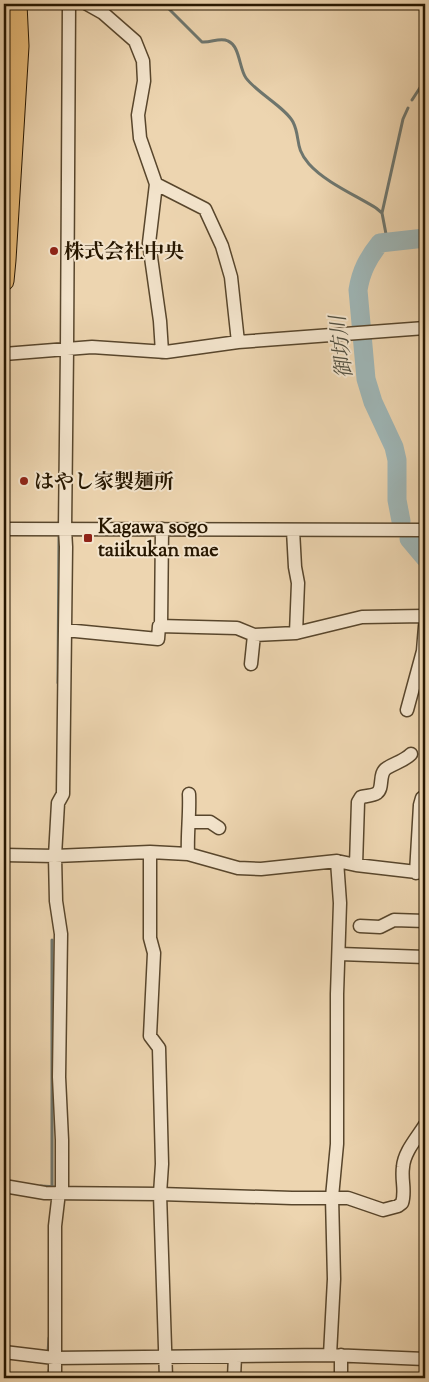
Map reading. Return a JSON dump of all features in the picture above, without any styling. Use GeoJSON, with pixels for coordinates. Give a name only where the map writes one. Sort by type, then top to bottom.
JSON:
{"type":"FeatureCollection","features":[{"type":"Feature","properties":{"kind":"highway"},"geometry":{"type":"LineString","coordinates":[[4,281],[19,46],[17,4]]}},
{"type":"Feature","properties":{"kind":"street"},"geometry":{"type":"LineString","coordinates":[[55,1378],[55,1226],[61,1192],[62,1140],[59,1077],[61,934],[56,901],[55,856],[58,804],[63,794],[68,349],[69,4]]}},
{"type":"Feature","properties":{"kind":"street"},"geometry":{"type":"LineString","coordinates":[[86,4],[103,12],[135,42],[143,61],[144,81],[138,114],[140,138],[156,184],[149,243],[160,321],[162,352]]}},
{"type":"Feature","properties":{"kind":"street"},"geometry":{"type":"LineString","coordinates":[[156,184],[205,209],[222,246],[231,276],[238,342]]}},
{"type":"Feature","properties":{"kind":"street"},"geometry":{"type":"LineString","coordinates":[[4,354],[92,347],[162,352],[238,342],[425,328]]}},
{"type":"Feature","properties":{"kind":"street"},"geometry":{"type":"LineString","coordinates":[[4,529],[425,530]]}},
{"type":"Feature","properties":{"kind":"street"},"geometry":{"type":"LineString","coordinates":[[65,630],[158,639],[159,626],[161,626],[162,529]]}},
{"type":"Feature","properties":{"kind":"street"},"geometry":{"type":"LineString","coordinates":[[293,530],[298,583],[296,633]]}},
{"type":"Feature","properties":{"kind":"street"},"geometry":{"type":"LineString","coordinates":[[161,626],[237,628],[254,635],[296,633],[362,617],[425,616]]}},
{"type":"Feature","properties":{"kind":"street"},"geometry":{"type":"LineString","coordinates":[[407,710],[423,651],[425,626]]}},
{"type":"Feature","properties":{"kind":"street"},"geometry":{"type":"LineString","coordinates":[[251,664],[254,635]]}},
{"type":"Feature","properties":{"kind":"street"},"geometry":{"type":"LineString","coordinates":[[356,865],[358,802],[361,797],[376,794],[385,769],[406,759],[411,754]]}},
{"type":"Feature","properties":{"kind":"street"},"geometry":{"type":"LineString","coordinates":[[188,854],[189,794]]}},
{"type":"Feature","properties":{"kind":"street"},"geometry":{"type":"LineString","coordinates":[[4,855],[55,856],[150,852],[188,854],[238,868],[261,868],[337,861],[421,873],[420,805],[422,798],[425,796]]}},
{"type":"Feature","properties":{"kind":"street"},"geometry":{"type":"LineString","coordinates":[[190,822],[210,822],[219,828]]}},
{"type":"Feature","properties":{"kind":"street"},"geometry":{"type":"LineString","coordinates":[[150,852],[150,938],[154,953],[150,1036],[159,1048],[162,1164],[160,1194],[166,1378]]}},
{"type":"Feature","properties":{"kind":"street"},"geometry":{"type":"LineString","coordinates":[[337,861],[340,903],[340,954],[337,1144],[332,1197],[335,1355],[341,1378]]}},
{"type":"Feature","properties":{"kind":"street"},"geometry":{"type":"LineString","coordinates":[[360,926],[380,927],[394,920],[425,921]]}},
{"type":"Feature","properties":{"kind":"street"},"geometry":{"type":"LineString","coordinates":[[340,954],[425,957]]}},
{"type":"Feature","properties":{"kind":"street"},"geometry":{"type":"LineString","coordinates":[[4,1186],[45,1193],[348,1198],[383,1210],[402,1203],[404,1196],[403,1165],[405,1158],[425,1125]]}},
{"type":"Feature","properties":{"kind":"street"},"geometry":{"type":"LineString","coordinates":[[4,1352],[54,1358],[335,1355],[425,1360]]}},
{"type":"Feature","properties":{"kind":"street"},"geometry":{"type":"LineString","coordinates":[[234,1378],[235,1356]]}},
{"type":"Feature","properties":{"kind":"waterway"},"geometry":{"type":"LineString","coordinates":[[164,4],[202,42],[222,40],[228,41],[235,47],[246,78],[284,111],[293,122],[301,153],[309,164],[332,182],[382,213],[386,234],[385,242]]}},
{"type":"Feature","properties":{"kind":"waterway"},"geometry":{"type":"LineString","coordinates":[[412,100],[425,80]]}},
{"type":"Feature","properties":{"kind":"waterway"},"geometry":{"type":"LineString","coordinates":[[382,213],[403,119],[408,108]]}},
{"type":"Feature","properties":{"kind":"waterway","name":"御坊川"},"geometry":{"type":"LineString","coordinates":[[401,521],[397,500],[397,460],[394,447],[373,402],[366,379],[358,290],[366,265],[380,243],[425,238]]}},
{"type":"Feature","properties":{"kind":"waterway"},"geometry":{"type":"LineString","coordinates":[[58,683],[59,537]]}},
{"type":"Feature","properties":{"kind":"waterway","name":"御坊川"},"geometry":{"type":"LineString","coordinates":[[409,539],[425,558]]}},
{"type":"Feature","properties":{"kind":"waterway"},"geometry":{"type":"LineString","coordinates":[[52,940],[52,1187]]}},
{"type":"Feature","properties":{"kind":"waterway"},"geometry":{"type":"LineString","coordinates":[[41,1186],[57,1187]]}},
{"type":"Feature","properties":{"kind":"waterway"},"geometry":{"type":"LineString","coordinates":[[48,1352],[49,1338]]}},
{"type":"Feature","properties":{"kind":"waterway"},"geometry":{"type":"LineString","coordinates":[[49,1370],[49,1378]]}},
{"type":"Feature","properties":{"kind":"place","name":"株式会社中央"},"geometry":{"type":"Point","coordinates":[54,251]}},
{"type":"Feature","properties":{"kind":"place","name":"はやし家製麺所"},"geometry":{"type":"Point","coordinates":[24,481]}},
{"type":"Feature","properties":{"kind":"place","name":"Kagawa sogo taiikukan mae"},"geometry":{"type":"Point","coordinates":[88,538]}}]}
